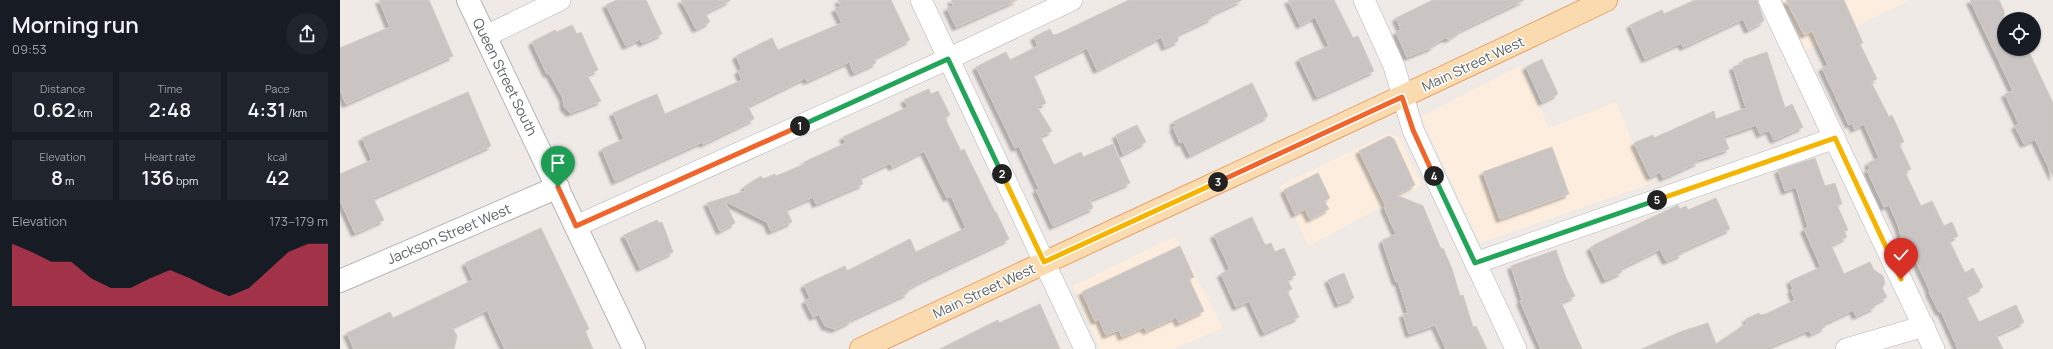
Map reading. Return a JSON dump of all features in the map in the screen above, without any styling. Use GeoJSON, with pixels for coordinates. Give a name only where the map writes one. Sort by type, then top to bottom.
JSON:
{"type":"FeatureCollection","features":[{"type":"Feature","properties":{"kind":"main road","name":"Queen Street South"},"geometry":{"type":"LineString","coordinates":[[468,0],[634,349]]}},
{"type":"Feature","properties":{"kind":"main road","name":"Main Street West"},"geometry":{"type":"LineString","coordinates":[[861,349],[1044,262],[1402,97],[1606,0]]}},
{"type":"Feature","properties":{"kind":"main road","name":"Jackson Street West"},"geometry":{"type":"LineString","coordinates":[[340,281],[558,187]]}},
{"type":"Feature","properties":{"kind":"street"},"geometry":{"type":"LineString","coordinates":[[486,36],[560,0]]}},
{"type":"Feature","properties":{"kind":"street"},"geometry":{"type":"LineString","coordinates":[[921,0],[1084,349]]}},
{"type":"Feature","properties":{"kind":"street"},"geometry":{"type":"LineString","coordinates":[[576,226],[948,59],[1072,0]]}},
{"type":"Feature","properties":{"kind":"street"},"geometry":{"type":"LineString","coordinates":[[1364,0],[1394,66],[1413,130],[1516,349]]}},
{"type":"Feature","properties":{"kind":"street"},"geometry":{"type":"LineString","coordinates":[[1769,0],[1934,349]]}},
{"type":"Feature","properties":{"kind":"street"},"geometry":{"type":"LineString","coordinates":[[1475,263],[1835,138]]}},
{"type":"Feature","properties":{"kind":"street"},"geometry":{"type":"LineString","coordinates":[[1846,349],[1924,326]]}},
{"type":"Feature","properties":{"kind":"shaded area"},"geometry":{"type":"Polygon","coordinates":[[[1782,0],[1910,0],[1806,51],[1782,0]]]}},
{"type":"Feature","properties":{"kind":"shaded area"},"geometry":{"type":"Polygon","coordinates":[[[1521,65],[1549,128],[1616,102],[1650,184],[1480,243],[1421,117],[1521,65]]]}},
{"type":"Feature","properties":{"kind":"shaded area"},"geometry":{"type":"Polygon","coordinates":[[[1389,133],[1400,138],[1422,185],[1309,246],[1279,186],[1389,133]]]}},
{"type":"Feature","properties":{"kind":"shaded area"},"geometry":{"type":"Polygon","coordinates":[[[1175,236],[1223,328],[1173,349],[1100,349],[1073,286],[1175,236]]]}},
{"type":"Feature","properties":{"kind":"building"},"geometry":{"type":"Polygon","coordinates":[[[379,0],[429,0],[453,56],[346,104],[340,89],[340,48],[390,27],[379,0]]]}},
{"type":"Feature","properties":{"kind":"building"},"geometry":{"type":"Polygon","coordinates":[[[617,0],[646,0],[662,34],[642,43],[640,39],[626,46],[606,5],[617,0]]]}},
{"type":"Feature","properties":{"kind":"building"},"geometry":{"type":"Polygon","coordinates":[[[681,0],[731,0],[705,13],[710,22],[696,29],[681,0]]]}},
{"type":"Feature","properties":{"kind":"building"},"geometry":{"type":"Polygon","coordinates":[[[838,0],[891,0],[910,40],[874,58],[876,63],[854,73],[849,62],[807,81],[805,78],[748,106],[754,119],[703,144],[702,142],[615,181],[602,149],[624,139],[613,113],[657,94],[665,114],[742,80],[738,71],[742,69],[736,56],[772,38],[778,50],[842,23],[835,9],[841,6],[838,0]]]}},
{"type":"Feature","properties":{"kind":"building"},"geometry":{"type":"Polygon","coordinates":[[[951,0],[1017,0],[956,27],[947,8],[954,6],[951,0]]]}},
{"type":"Feature","properties":{"kind":"building"},"geometry":{"type":"Polygon","coordinates":[[[1129,0],[1242,0],[1210,15],[1212,18],[1178,34],[1178,41],[1165,47],[1161,37],[1097,70],[1087,48],[1033,74],[1046,103],[1037,107],[1052,131],[1040,136],[1054,165],[1081,152],[1083,157],[1113,144],[1130,183],[1090,200],[1093,208],[1053,226],[1036,190],[1039,189],[1019,146],[1015,148],[976,67],[1006,52],[1010,60],[1038,46],[1034,37],[1050,29],[1053,35],[1058,34],[1129,0]]]}},
{"type":"Feature","properties":{"kind":"building"},"geometry":{"type":"Polygon","coordinates":[[[1288,0],[1334,0],[1353,38],[1358,36],[1374,71],[1317,97],[1299,59],[1329,46],[1315,17],[1300,25],[1288,0]]]}},
{"type":"Feature","properties":{"kind":"building"},"geometry":{"type":"Polygon","coordinates":[[[1433,0],[1524,0],[1463,29],[1449,39],[1445,38],[1434,44],[1433,47],[1407,57],[1396,32],[1401,30],[1396,18],[1433,0]]]}},
{"type":"Feature","properties":{"kind":"building"},"geometry":{"type":"Polygon","coordinates":[[[1695,0],[1757,0],[1764,21],[1748,30],[1743,19],[1683,47],[1681,43],[1645,59],[1630,25],[1662,10],[1664,14],[1695,0]]]}},
{"type":"Feature","properties":{"kind":"building"},"geometry":{"type":"Polygon","coordinates":[[[1786,0],[1844,0],[1863,43],[1860,44],[1877,79],[1871,82],[1889,117],[1892,115],[1904,142],[1899,144],[1911,169],[1905,172],[1921,206],[1932,201],[1944,226],[1952,222],[1958,236],[1949,240],[1965,273],[1973,268],[1983,287],[1966,296],[1979,322],[2016,305],[2024,322],[1996,335],[2003,349],[1958,349],[1941,311],[1939,312],[1929,292],[1930,291],[1908,244],[1902,239],[1898,225],[1889,205],[1884,207],[1867,170],[1870,169],[1868,163],[1879,158],[1864,124],[1854,129],[1852,123],[1849,125],[1822,68],[1828,65],[1812,31],[1804,35],[1786,0]]]}},
{"type":"Feature","properties":{"kind":"building"},"geometry":{"type":"Polygon","coordinates":[[[1970,0],[1999,0],[2004,12],[1997,12],[1997,56],[2031,56],[2053,103],[2053,177],[2035,139],[2024,144],[2015,126],[2019,124],[2005,94],[2013,91],[1970,0]]]}},
{"type":"Feature","properties":{"kind":"building"},"geometry":{"type":"Polygon","coordinates":[[[572,25],[577,34],[581,32],[598,70],[587,75],[601,101],[570,113],[564,107],[563,98],[549,73],[547,74],[532,42],[555,30],[557,32],[572,25]]]}},
{"type":"Feature","properties":{"kind":"building"},"geometry":{"type":"Polygon","coordinates":[[[1767,52],[1785,108],[1792,104],[1803,127],[1774,140],[1769,130],[1760,134],[1756,125],[1724,136],[1729,149],[1697,160],[1698,162],[1663,178],[1660,172],[1650,177],[1634,143],[1653,135],[1654,138],[1714,111],[1716,119],[1746,108],[1733,67],[1744,63],[1743,60],[1767,52]]]}},
{"type":"Feature","properties":{"kind":"building"},"geometry":{"type":"Polygon","coordinates":[[[1542,59],[1558,94],[1542,102],[1526,67],[1542,59]]]}},
{"type":"Feature","properties":{"kind":"building"},"geometry":{"type":"Polygon","coordinates":[[[1252,83],[1268,116],[1190,155],[1183,141],[1180,143],[1173,127],[1176,126],[1173,122],[1252,83]]]}},
{"type":"Feature","properties":{"kind":"building"},"geometry":{"type":"Polygon","coordinates":[[[929,89],[931,94],[938,91],[950,115],[945,118],[961,151],[964,149],[1009,239],[923,280],[906,290],[908,293],[850,320],[851,321],[835,329],[825,326],[819,314],[813,317],[805,301],[810,298],[804,285],[845,266],[847,271],[910,239],[916,252],[966,228],[951,196],[947,198],[924,151],[892,167],[890,163],[860,177],[863,184],[816,204],[813,197],[786,209],[792,222],[771,231],[767,222],[725,201],[735,223],[720,231],[707,203],[746,191],[744,187],[761,176],[763,179],[775,174],[776,176],[805,164],[804,162],[846,143],[843,137],[908,107],[904,100],[929,89]]]}},
{"type":"Feature","properties":{"kind":"building"},"geometry":{"type":"Polygon","coordinates":[[[468,92],[491,146],[373,198],[384,220],[355,233],[340,200],[340,174],[372,160],[362,138],[468,92]]]}},
{"type":"Feature","properties":{"kind":"building"},"geometry":{"type":"Polygon","coordinates":[[[1137,125],[1146,142],[1123,154],[1116,135],[1137,125]]]}},
{"type":"Feature","properties":{"kind":"building"},"geometry":{"type":"Polygon","coordinates":[[[1389,136],[1394,139],[1415,185],[1396,195],[1423,206],[1441,249],[1443,248],[1452,269],[1460,296],[1463,295],[1473,327],[1476,326],[1487,349],[1446,349],[1435,325],[1409,334],[1403,314],[1408,313],[1398,281],[1396,282],[1383,244],[1383,240],[1396,234],[1384,207],[1386,206],[1359,151],[1389,136]]]}},
{"type":"Feature","properties":{"kind":"building"},"geometry":{"type":"Polygon","coordinates":[[[1552,147],[1569,194],[1500,219],[1483,172],[1552,147]]]}},
{"type":"Feature","properties":{"kind":"building"},"geometry":{"type":"Polygon","coordinates":[[[1815,158],[1825,186],[1835,183],[1842,204],[1837,205],[1848,230],[1844,231],[1847,237],[1831,245],[1844,274],[1870,262],[1874,270],[1883,276],[1885,284],[1882,288],[1887,297],[1873,304],[1875,307],[1856,316],[1853,310],[1823,324],[1825,327],[1811,334],[1809,330],[1764,349],[1642,349],[1680,332],[1708,323],[1716,344],[1747,323],[1746,319],[1759,313],[1760,315],[1766,314],[1795,300],[1791,290],[1793,289],[1790,281],[1821,267],[1804,229],[1808,227],[1796,187],[1785,191],[1778,170],[1815,158]]]}},
{"type":"Feature","properties":{"kind":"building"},"geometry":{"type":"Polygon","coordinates":[[[1318,173],[1330,198],[1324,201],[1329,209],[1310,219],[1305,209],[1295,214],[1284,190],[1318,173]]]}},
{"type":"Feature","properties":{"kind":"building"},"geometry":{"type":"Polygon","coordinates":[[[1716,198],[1730,229],[1681,251],[1682,254],[1666,261],[1660,249],[1621,268],[1622,272],[1605,280],[1590,248],[1678,205],[1680,209],[1686,206],[1688,210],[1716,198]]]}},
{"type":"Feature","properties":{"kind":"building"},"geometry":{"type":"Polygon","coordinates":[[[1252,217],[1265,245],[1271,243],[1275,252],[1284,248],[1296,275],[1287,279],[1292,289],[1287,291],[1299,317],[1264,333],[1249,301],[1236,307],[1221,274],[1230,269],[1214,235],[1252,217]]]}},
{"type":"Feature","properties":{"kind":"building"},"geometry":{"type":"Polygon","coordinates":[[[657,220],[659,223],[662,222],[673,252],[640,268],[624,235],[657,220]]]}},
{"type":"Feature","properties":{"kind":"building"},"geometry":{"type":"Polygon","coordinates":[[[541,228],[589,329],[585,331],[593,349],[505,349],[487,310],[452,327],[457,336],[454,349],[354,349],[347,333],[390,312],[393,318],[473,280],[465,263],[541,228]]]}},
{"type":"Feature","properties":{"kind":"building"},"geometry":{"type":"Polygon","coordinates":[[[1180,246],[1194,277],[1189,279],[1204,311],[1179,323],[1176,317],[1146,331],[1144,327],[1122,337],[1119,330],[1106,335],[1099,319],[1095,321],[1082,292],[1180,246]]]}},
{"type":"Feature","properties":{"kind":"building"},"geometry":{"type":"Polygon","coordinates":[[[1556,250],[1566,278],[1575,296],[1561,302],[1582,349],[1541,349],[1520,301],[1522,300],[1511,266],[1556,250]]]}},
{"type":"Feature","properties":{"kind":"building"},"geometry":{"type":"Polygon","coordinates":[[[1344,273],[1354,298],[1338,304],[1328,280],[1344,273]]]}},
{"type":"Feature","properties":{"kind":"building"},"geometry":{"type":"Polygon","coordinates":[[[1040,304],[1060,349],[940,349],[998,320],[999,323],[1040,304]]]}},
{"type":"Feature","properties":{"kind":"route"},"geometry":{"type":"LineString","coordinates":[[558,187],[576,226],[948,59],[1044,262],[1402,97],[1413,130],[1475,263],[1835,138],[1901,279]]}}]}
